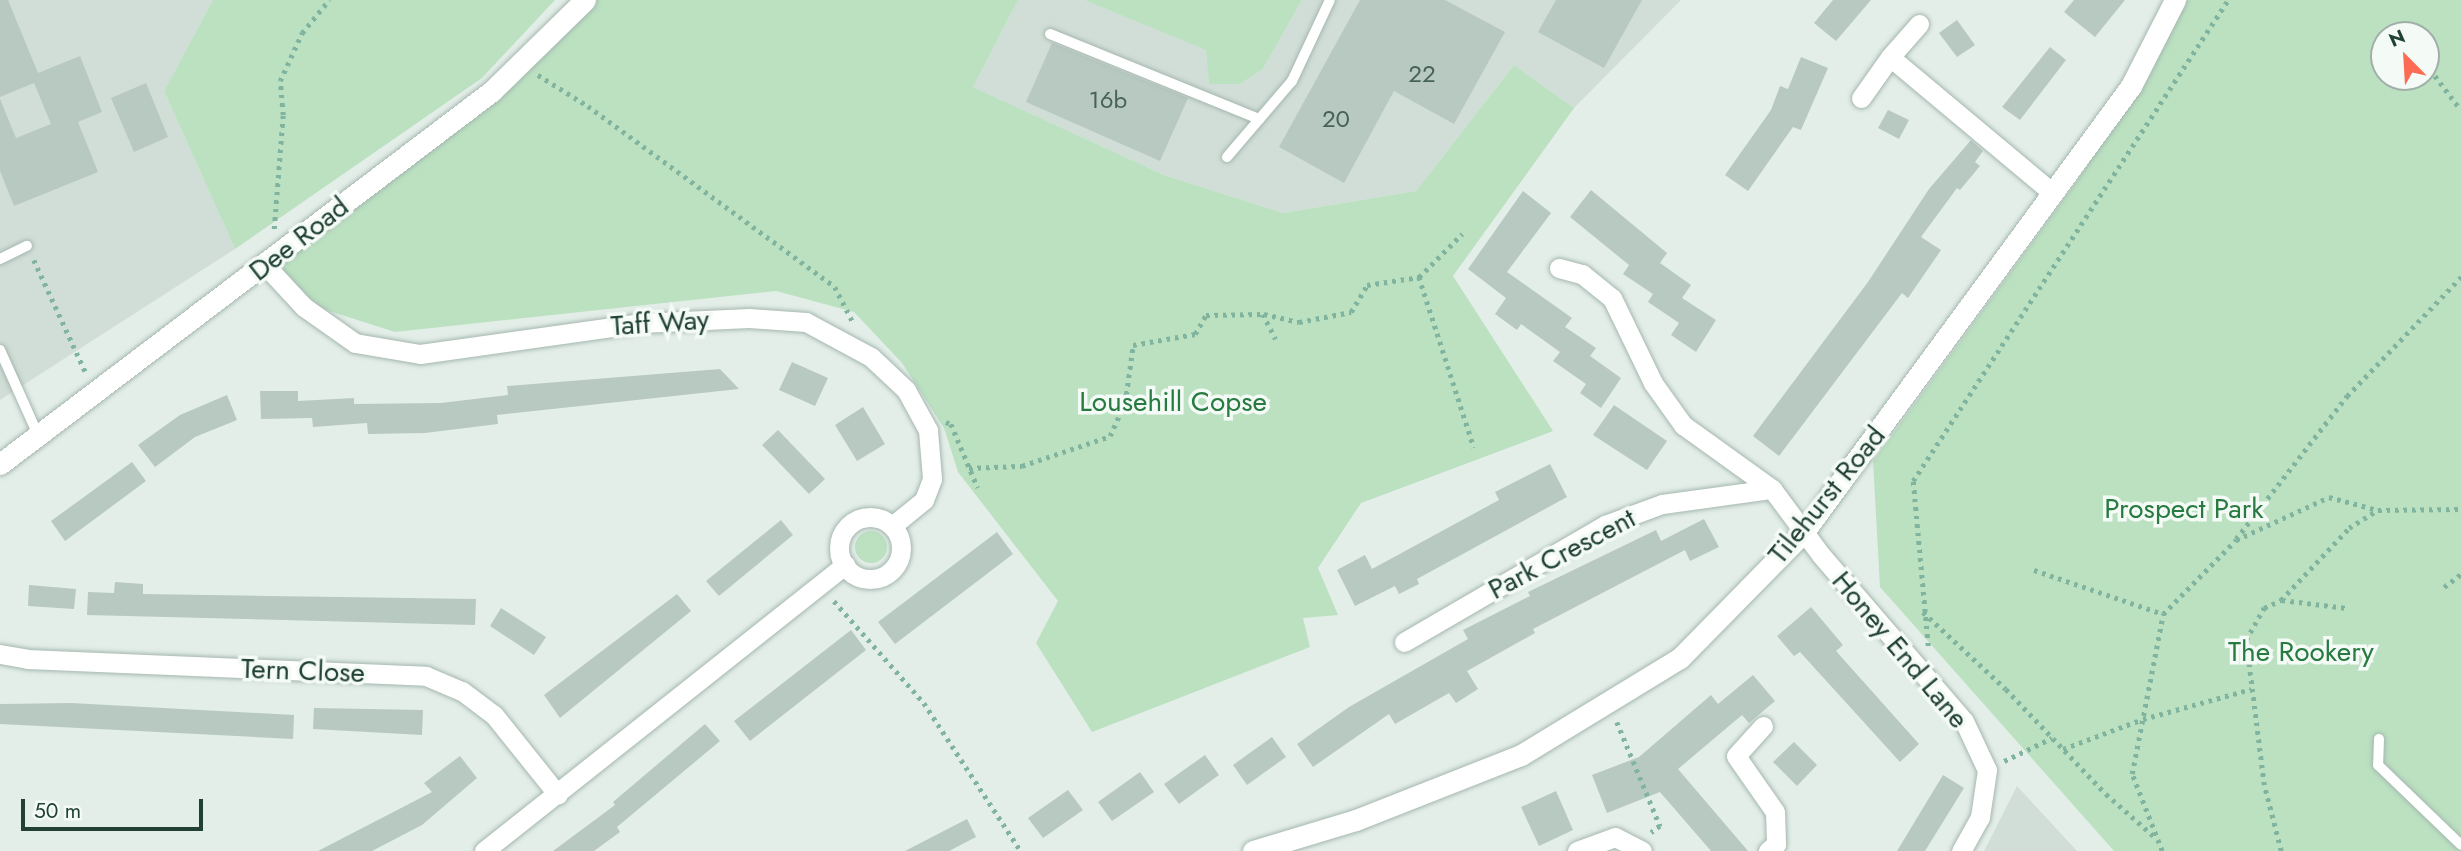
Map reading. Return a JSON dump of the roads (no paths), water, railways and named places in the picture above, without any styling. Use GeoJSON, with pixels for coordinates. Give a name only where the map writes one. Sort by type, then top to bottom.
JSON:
{"type":"FeatureCollection","features":[{"type":"Feature","properties":{"kind":"street","name":"Dee Road"},"geometry":{"type":"LineString","coordinates":[[0,464],[266,266],[522,65],[584,0]]}},
{"type":"Feature","properties":{"kind":"street","name":"Tilehurst Road"},"geometry":{"type":"LineString","coordinates":[[1253,851],[1356,820],[1521,755],[1611,704],[1680,658],[1803,533],[2050,191],[2131,86],[2175,0]]}},
{"type":"Feature","properties":{"kind":"street"},"geometry":{"type":"LineString","coordinates":[[1861,98],[1890,57],[1919,24]]}},
{"type":"Feature","properties":{"kind":"street"},"geometry":{"type":"LineString","coordinates":[[1890,57],[2050,191]]}},
{"type":"Feature","properties":{"kind":"street","name":"Taff Way"},"geometry":{"type":"LineString","coordinates":[[266,266],[304,307],[355,343],[420,354],[627,324],[749,318],[806,322],[871,357],[906,390],[928,430],[932,479],[924,500],[892,526]]}},
{"type":"Feature","properties":{"kind":"street","name":"Honey End Lane"},"geometry":{"type":"LineString","coordinates":[[1559,268],[1581,274],[1612,298],[1653,383],[1683,425],[1772,489],[1803,533],[1934,682],[1964,721],[1987,770],[1980,817],[1961,851]]}},
{"type":"Feature","properties":{"kind":"street","name":"Park Crescent"},"geometry":{"type":"LineString","coordinates":[[1404,642],[1605,525],[1662,504],[1772,489]]}},
{"type":"Feature","properties":{"kind":"street"},"geometry":{"type":"LineString","coordinates":[[874,517],[892,526],[901,545],[889,572],[870,579],[845,565],[841,537],[854,522],[874,517]]}},
{"type":"Feature","properties":{"kind":"street"},"geometry":{"type":"LineString","coordinates":[[484,851],[822,587],[845,565]]}},
{"type":"Feature","properties":{"kind":"street","name":"Tern Close"},"geometry":{"type":"LineString","coordinates":[[0,654],[40,660],[426,676],[462,691],[494,715],[558,795]]}},
{"type":"Feature","properties":{"kind":"street"},"geometry":{"type":"LineString","coordinates":[[1763,726],[1736,756],[1775,812],[1776,844],[1768,851]]}},
{"type":"Feature","properties":{"kind":"street"},"geometry":{"type":"LineString","coordinates":[[1577,851],[1615,836],[1639,848]]}},
{"type":"Feature","properties":{"kind":"lane"},"geometry":{"type":"LineString","coordinates":[[1227,157],[1292,81],[1330,0]]}},
{"type":"Feature","properties":{"kind":"lane"},"geometry":{"type":"LineString","coordinates":[[1050,34],[1259,119]]}},
{"type":"Feature","properties":{"kind":"lane"},"geometry":{"type":"LineString","coordinates":[[0,259],[27,246]]}},
{"type":"Feature","properties":{"kind":"lane"},"geometry":{"type":"LineString","coordinates":[[0,350],[38,435]]}},
{"type":"Feature","properties":{"kind":"lane"},"geometry":{"type":"LineString","coordinates":[[2379,739],[2378,765],[2461,845]]}},
{"type":"Feature","properties":{"kind":"park label","name":"Lousehill Copse"},"geometry":{"type":"Point","coordinates":[1173,402]}},
{"type":"Feature","properties":{"kind":"park label","name":"Prospect Park"},"geometry":{"type":"Point","coordinates":[2184,509]}},
{"type":"Feature","properties":{"kind":"park label","name":"The Rookery"},"geometry":{"type":"Point","coordinates":[2301,652]}}]}
